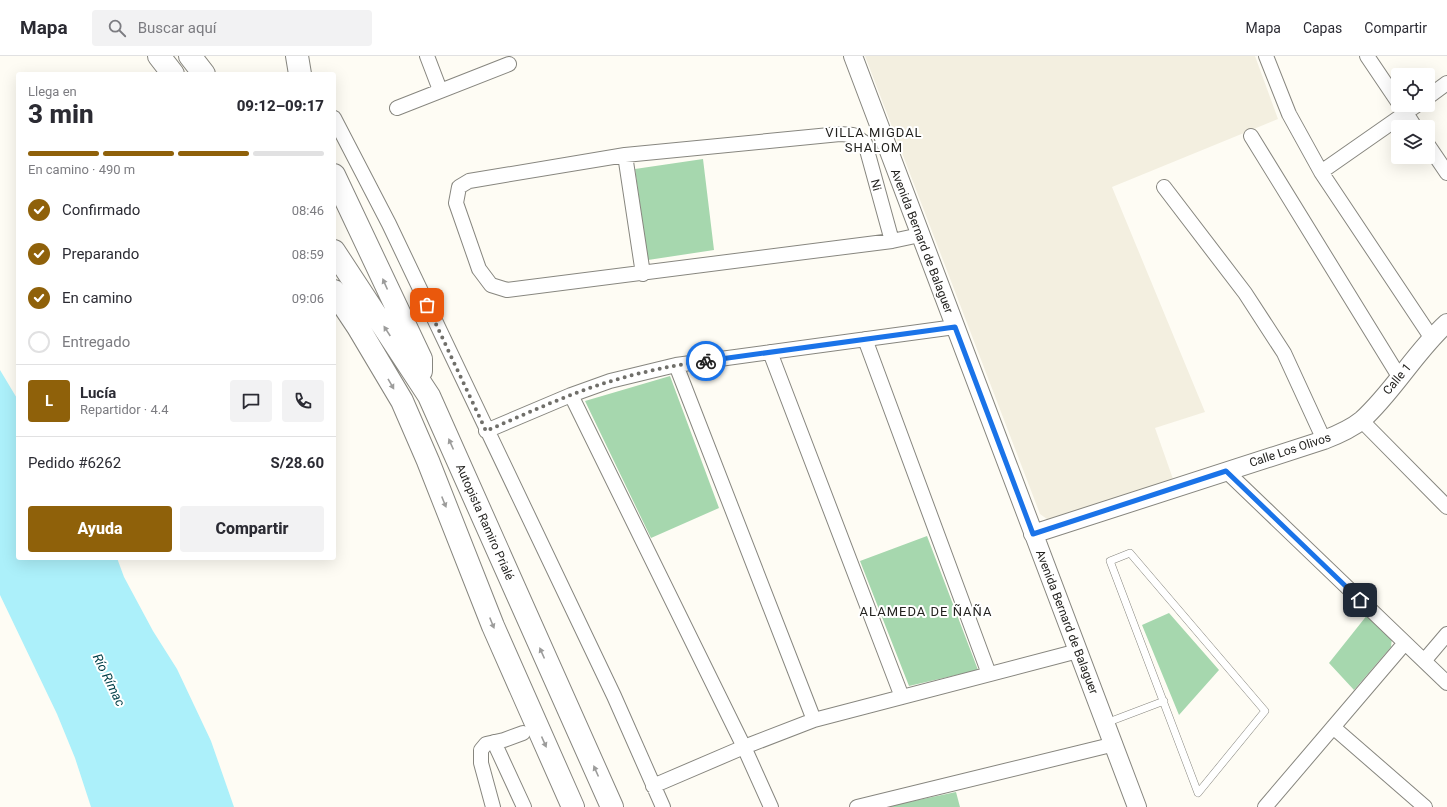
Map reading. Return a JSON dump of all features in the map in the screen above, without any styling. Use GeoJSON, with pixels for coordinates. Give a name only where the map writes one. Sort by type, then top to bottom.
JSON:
{"type":"FeatureCollection","features":[{"type":"Feature","properties":{"kind":"highway"},"geometry":{"type":"LineString","coordinates":[[159,56],[171,72]]}},
{"type":"Feature","properties":{"kind":"highway"},"geometry":{"type":"LineString","coordinates":[[190,56],[202,72]]}},
{"type":"Feature","properties":{"kind":"highway"},"geometry":{"type":"LineString","coordinates":[[297,56],[300,72]]}},
{"type":"Feature","properties":{"kind":"highway"},"geometry":{"type":"LineString","coordinates":[[336,180],[421,358],[422,384]]}},
{"type":"Feature","properties":{"kind":"highway","name":"Autopista Ramiro Prialé"},"geometry":{"type":"LineString","coordinates":[[336,255],[430,396],[612,807]]}},
{"type":"Feature","properties":{"kind":"highway"},"geometry":{"type":"LineString","coordinates":[[336,294],[358,327],[402,402],[428,461],[493,626],[572,807]]}},
{"type":"Feature","properties":{"kind":"street"},"geometry":{"type":"LineString","coordinates":[[302,56],[310,72]]}},
{"type":"Feature","properties":{"kind":"street"},"geometry":{"type":"LineString","coordinates":[[427,56],[440,90]]}},
{"type":"Feature","properties":{"kind":"street","name":"Avenida Bernard de Balaguer"},"geometry":{"type":"LineString","coordinates":[[853,56],[1033,534],[1138,807]]}},
{"type":"Feature","properties":{"kind":"street"},"geometry":{"type":"LineString","coordinates":[[1266,56],[1289,114],[1322,172],[1431,337],[1447,323]]}},
{"type":"Feature","properties":{"kind":"street"},"geometry":{"type":"LineString","coordinates":[[1366,56],[1391,88]]}},
{"type":"Feature","properties":{"kind":"street"},"geometry":{"type":"LineString","coordinates":[[397,108],[509,64]]}},
{"type":"Feature","properties":{"kind":"street"},"geometry":{"type":"LineString","coordinates":[[1435,91],[1447,82]]}},
{"type":"Feature","properties":{"kind":"street"},"geometry":{"type":"LineString","coordinates":[[1322,172],[1397,112]]}},
{"type":"Feature","properties":{"kind":"street"},"geometry":{"type":"LineString","coordinates":[[336,122],[389,224],[486,431],[614,696],[663,807]]}},
{"type":"Feature","properties":{"kind":"street","name":"Ni"},"geometry":{"type":"LineString","coordinates":[[625,155],[840,134],[853,135],[865,143],[892,241]]}},
{"type":"Feature","properties":{"kind":"street"},"geometry":{"type":"LineString","coordinates":[[1251,136],[1400,378]]}},
{"type":"Feature","properties":{"kind":"street"},"geometry":{"type":"LineString","coordinates":[[643,274],[625,155],[469,181],[459,187],[456,203],[479,269],[491,285],[507,290],[643,274],[892,241],[920,235]]}},
{"type":"Feature","properties":{"kind":"street"},"geometry":{"type":"LineString","coordinates":[[1435,155],[1447,173]]}},
{"type":"Feature","properties":{"kind":"street"},"geometry":{"type":"LineString","coordinates":[[1164,187],[1245,293],[1284,354],[1324,440]]}},
{"type":"Feature","properties":{"kind":"street"},"geometry":{"type":"LineString","coordinates":[[486,431],[571,394],[610,381],[676,365],[955,327]]}},
{"type":"Feature","properties":{"kind":"street","name":"Calle 1"},"geometry":{"type":"LineString","coordinates":[[1361,420],[1400,378],[1431,337]]}},
{"type":"Feature","properties":{"kind":"street"},"geometry":{"type":"LineString","coordinates":[[865,339],[989,674]]}},
{"type":"Feature","properties":{"kind":"street"},"geometry":{"type":"LineString","coordinates":[[770,352],[902,697]]}},
{"type":"Feature","properties":{"kind":"street"},"geometry":{"type":"LineString","coordinates":[[676,365],[814,720]]}},
{"type":"Feature","properties":{"kind":"street"},"geometry":{"type":"LineString","coordinates":[[571,394],[744,746],[771,807]]}},
{"type":"Feature","properties":{"kind":"street"},"geometry":{"type":"LineString","coordinates":[[1361,420],[1447,507]]}},
{"type":"Feature","properties":{"kind":"street","name":"Calle Los Olivos"},"geometry":{"type":"LineString","coordinates":[[1033,534],[1324,440],[1341,433],[1361,420]]}},
{"type":"Feature","properties":{"kind":"street"},"geometry":{"type":"LineString","coordinates":[[1226,471],[1404,644],[1447,683]]}},
{"type":"Feature","properties":{"kind":"street"},"geometry":{"type":"LineString","coordinates":[[1424,662],[1447,634]]}},
{"type":"Feature","properties":{"kind":"street"},"geometry":{"type":"LineString","coordinates":[[1272,804],[1333,727],[1404,644]]}},
{"type":"Feature","properties":{"kind":"street"},"geometry":{"type":"LineString","coordinates":[[653,786],[744,746],[814,720],[1078,651]]}},
{"type":"Feature","properties":{"kind":"street"},"geometry":{"type":"LineString","coordinates":[[1333,727],[1425,807]]}},
{"type":"Feature","properties":{"kind":"street"},"geometry":{"type":"LineString","coordinates":[[494,807],[481,763],[481,750],[486,744],[522,733]]}},
{"type":"Feature","properties":{"kind":"street"},"geometry":{"type":"LineString","coordinates":[[494,742],[524,807]]}},
{"type":"Feature","properties":{"kind":"street"},"geometry":{"type":"LineString","coordinates":[[857,807],[1115,744]]}},
{"type":"Feature","properties":{"kind":"lane"},"geometry":{"type":"LineString","coordinates":[[1130,553],[1265,712],[1198,793],[1164,701],[1110,561],[1130,553]]}},
{"type":"Feature","properties":{"kind":"lane"},"geometry":{"type":"LineString","coordinates":[[1106,723],[1164,701]]}},
{"type":"Feature","properties":{"kind":"shaded area"},"geometry":{"type":"Polygon","coordinates":[[[865,56],[1255,56],[1278,119],[1112,187],[1205,412],[1155,428],[1173,479],[1051,522],[1040,514],[865,56]]]}},
{"type":"Feature","properties":{"kind":"green space"},"geometry":{"type":"Polygon","coordinates":[[[703,159],[714,250],[648,260],[635,169],[703,159]]]}},
{"type":"Feature","properties":{"kind":"green space"},"geometry":{"type":"Polygon","coordinates":[[[670,376],[719,508],[651,538],[585,401],[670,376]]]}},
{"type":"Feature","properties":{"kind":"green space"},"geometry":{"type":"Polygon","coordinates":[[[927,536],[978,670],[909,686],[860,561],[927,536]]]}},
{"type":"Feature","properties":{"kind":"green space"},"geometry":{"type":"Polygon","coordinates":[[[1169,613],[1219,670],[1179,715],[1142,625],[1169,613]]]}},
{"type":"Feature","properties":{"kind":"green space"},"geometry":{"type":"Polygon","coordinates":[[[1368,614],[1392,638],[1391,647],[1354,690],[1329,663],[1368,614]]]}},
{"type":"Feature","properties":{"kind":"green space"},"geometry":{"type":"Polygon","coordinates":[[[956,792],[960,807],[885,807],[956,792]]]}},
{"type":"Feature","properties":{"kind":"water","name":"Río Rímac"},"geometry":{"type":"Polygon","coordinates":[[[0,370],[16,397],[16,560],[118,560],[124,577],[153,631],[177,669],[211,741],[234,807],[91,807],[75,758],[57,714],[0,595],[0,370]]]}},
{"type":"Feature","properties":{"kind":"way so far"},"geometry":{"type":"LineString","coordinates":[[427,305],[486,431],[571,394],[610,381],[676,365],[706,361]]}},
{"type":"Feature","properties":{"kind":"district","name":"VILLA MIGDAL SHALOM"},"geometry":{"type":"Point","coordinates":[874,140]}},
{"type":"Feature","properties":{"kind":"district","name":"ALAMEDA DE ÑAÑA"},"geometry":{"type":"Point","coordinates":[926,611]}},
{"type":"Feature","properties":{"kind":"route"},"geometry":{"type":"LineString","coordinates":[[706,361],[955,327],[1033,534],[1226,471],[1360,600]]}}]}
